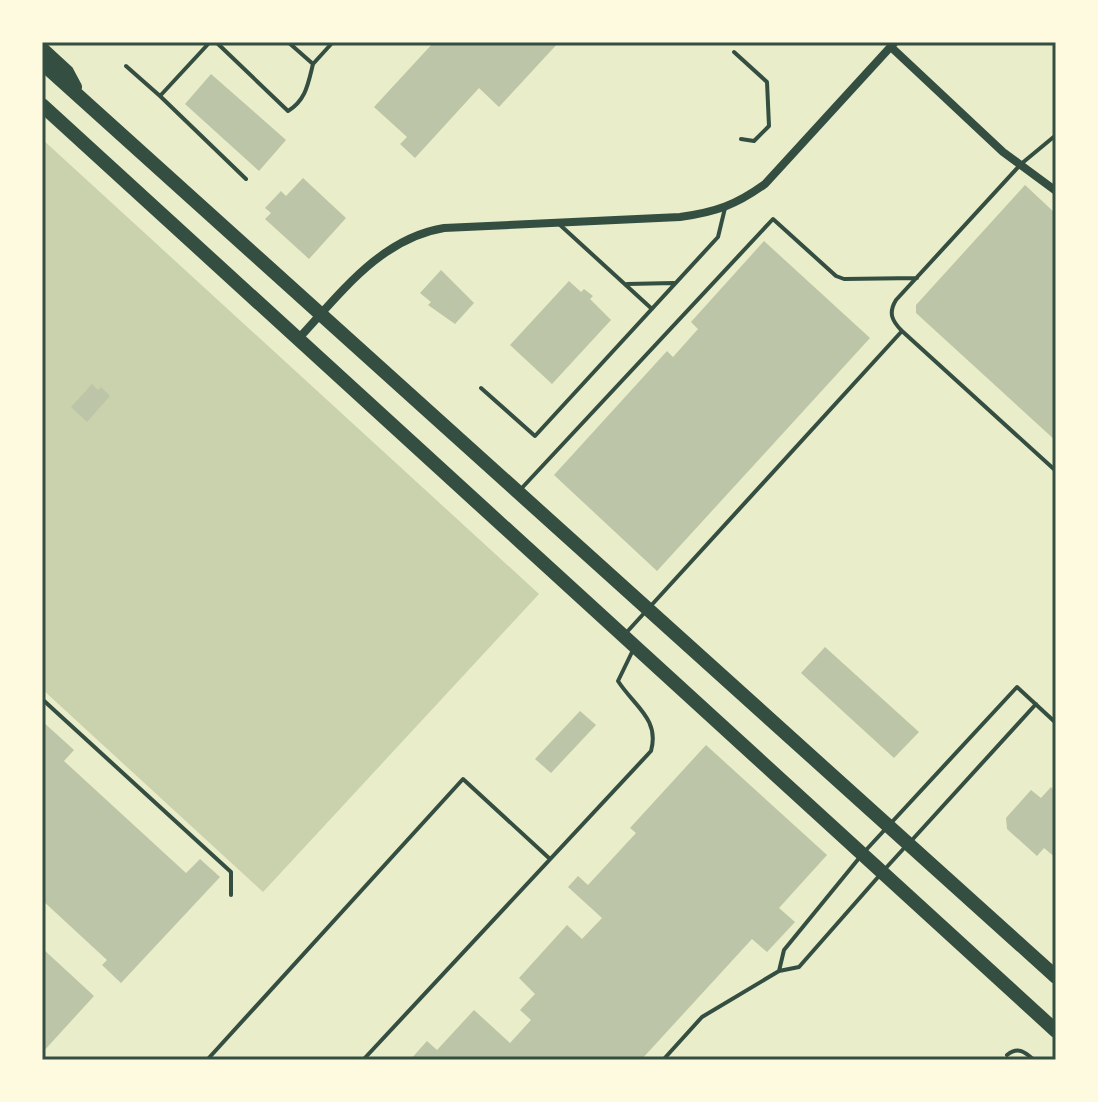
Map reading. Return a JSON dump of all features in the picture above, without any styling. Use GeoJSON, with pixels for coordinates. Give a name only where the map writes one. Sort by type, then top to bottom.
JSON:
{"type":"FeatureCollection","features":[{"type":"Feature","properties":{"kind":"main road"},"geometry":{"type":"LineString","coordinates":[[42,49],[67,72],[81,98]]}},
{"type":"Feature","properties":{"kind":"main road"},"geometry":{"type":"LineString","coordinates":[[42,63],[1056,977]]}},
{"type":"Feature","properties":{"kind":"main road"},"geometry":{"type":"LineString","coordinates":[[42,105],[1056,1031]]}},
{"type":"Feature","properties":{"kind":"street"},"geometry":{"type":"LineString","coordinates":[[299,338],[369,265],[406,238],[444,228],[680,217],[725,208],[744,200],[765,184],[893,44],[1003,152],[1056,191]]}},
{"type":"Feature","properties":{"kind":"lane"},"geometry":{"type":"LineString","coordinates":[[160,96],[210,42]]}},
{"type":"Feature","properties":{"kind":"lane"},"geometry":{"type":"LineString","coordinates":[[216,42],[288,111],[299,104],[306,92],[313,64],[333,42]]}},
{"type":"Feature","properties":{"kind":"lane"},"geometry":{"type":"LineString","coordinates":[[288,42],[313,64]]}},
{"type":"Feature","properties":{"kind":"lane"},"geometry":{"type":"LineString","coordinates":[[294,47],[298,42]]}},
{"type":"Feature","properties":{"kind":"lane"},"geometry":{"type":"LineString","coordinates":[[734,52],[767,82],[769,126],[754,141],[741,139]]}},
{"type":"Feature","properties":{"kind":"lane"},"geometry":{"type":"LineString","coordinates":[[126,66],[246,179]]}},
{"type":"Feature","properties":{"kind":"lane"},"geometry":{"type":"LineString","coordinates":[[1056,135],[1021,164],[892,306],[893,322],[1056,471]]}},
{"type":"Feature","properties":{"kind":"lane"},"geometry":{"type":"LineString","coordinates":[[481,388],[535,436],[718,237],[725,208]]}},
{"type":"Feature","properties":{"kind":"lane"},"geometry":{"type":"LineString","coordinates":[[518,492],[773,219],[836,276],[844,279],[917,278]]}},
{"type":"Feature","properties":{"kind":"lane"},"geometry":{"type":"LineString","coordinates":[[557,223],[652,309]]}},
{"type":"Feature","properties":{"kind":"lane"},"geometry":{"type":"LineString","coordinates":[[624,285],[676,283]]}},
{"type":"Feature","properties":{"kind":"lane"},"geometry":{"type":"LineString","coordinates":[[363,1060],[651,751],[655,737],[650,721],[618,681],[629,641],[648,609],[902,331]]}},
{"type":"Feature","properties":{"kind":"lane"},"geometry":{"type":"LineString","coordinates":[[779,971],[784,950],[863,853],[1017,687],[1056,723]]}},
{"type":"Feature","properties":{"kind":"lane"},"geometry":{"type":"LineString","coordinates":[[42,699],[231,872],[231,895]]}},
{"type":"Feature","properties":{"kind":"lane"},"geometry":{"type":"LineString","coordinates":[[663,1060],[702,1017],[779,971],[799,967],[1036,704]]}},
{"type":"Feature","properties":{"kind":"lane"},"geometry":{"type":"LineString","coordinates":[[207,1060],[463,779],[550,859]]}},
{"type":"Feature","properties":{"kind":"lane"},"geometry":{"type":"LineString","coordinates":[[1007,1055],[1022,1050],[1034,1060]]}},
{"type":"Feature","properties":{"kind":"green space"},"geometry":{"type":"Polygon","coordinates":[[[42,139],[539,594],[263,892],[42,689],[42,139]]]}},
{"type":"Feature","properties":{"kind":"building"},"geometry":{"type":"Polygon","coordinates":[[[434,42],[559,42],[499,107],[479,88],[415,158],[400,144],[407,137],[374,107],[434,42]]]}},
{"type":"Feature","properties":{"kind":"building"},"geometry":{"type":"Polygon","coordinates":[[[211,74],[286,140],[259,171],[185,104],[211,74]]]}},
{"type":"Feature","properties":{"kind":"building"},"geometry":{"type":"Polygon","coordinates":[[[303,178],[346,218],[309,259],[265,219],[271,213],[265,208],[281,191],[286,196],[303,178]]]}},
{"type":"Feature","properties":{"kind":"building"},"geometry":{"type":"Polygon","coordinates":[[[1025,185],[1056,214],[1056,441],[916,313],[916,305],[1025,185]]]}},
{"type":"Feature","properties":{"kind":"building"},"geometry":{"type":"Polygon","coordinates":[[[764,241],[870,338],[657,571],[554,475],[667,351],[673,357],[698,329],[691,322],[764,241]]]}},
{"type":"Feature","properties":{"kind":"building"},"geometry":{"type":"Polygon","coordinates":[[[441,270],[474,303],[455,324],[428,305],[431,302],[420,293],[441,270]]]}},
{"type":"Feature","properties":{"kind":"building"},"geometry":{"type":"Polygon","coordinates":[[[569,281],[581,292],[584,289],[593,296],[590,299],[611,320],[552,384],[510,345],[569,281]]]}},
{"type":"Feature","properties":{"kind":"building"},"geometry":{"type":"Polygon","coordinates":[[[92,384],[98,390],[101,387],[110,396],[87,422],[71,407],[92,384]]]}},
{"type":"Feature","properties":{"kind":"building"},"geometry":{"type":"Polygon","coordinates":[[[825,647],[919,732],[894,758],[801,673],[825,647]]]}},
{"type":"Feature","properties":{"kind":"building"},"geometry":{"type":"Polygon","coordinates":[[[580,711],[596,725],[551,773],[535,759],[580,711]]]}},
{"type":"Feature","properties":{"kind":"building"},"geometry":{"type":"Polygon","coordinates":[[[42,721],[74,750],[64,761],[186,873],[200,859],[220,877],[121,983],[102,965],[107,960],[42,900],[42,721]]]}},
{"type":"Feature","properties":{"kind":"building"},"geometry":{"type":"Polygon","coordinates":[[[706,745],[827,855],[779,908],[795,922],[767,952],[752,939],[641,1060],[410,1060],[427,1041],[437,1050],[474,1010],[510,1043],[531,1020],[520,1010],[535,994],[519,978],[567,925],[582,939],[602,918],[568,887],[578,876],[588,885],[636,833],[630,828],[706,745]]]}},
{"type":"Feature","properties":{"kind":"building"},"geometry":{"type":"Polygon","coordinates":[[[1051,787],[1056,792],[1056,858],[1044,848],[1037,856],[1007,829],[1006,818],[1031,790],[1041,798],[1051,787]]]}},
{"type":"Feature","properties":{"kind":"building"},"geometry":{"type":"Polygon","coordinates":[[[42,950],[94,996],[42,1053],[42,950]]]}}]}
